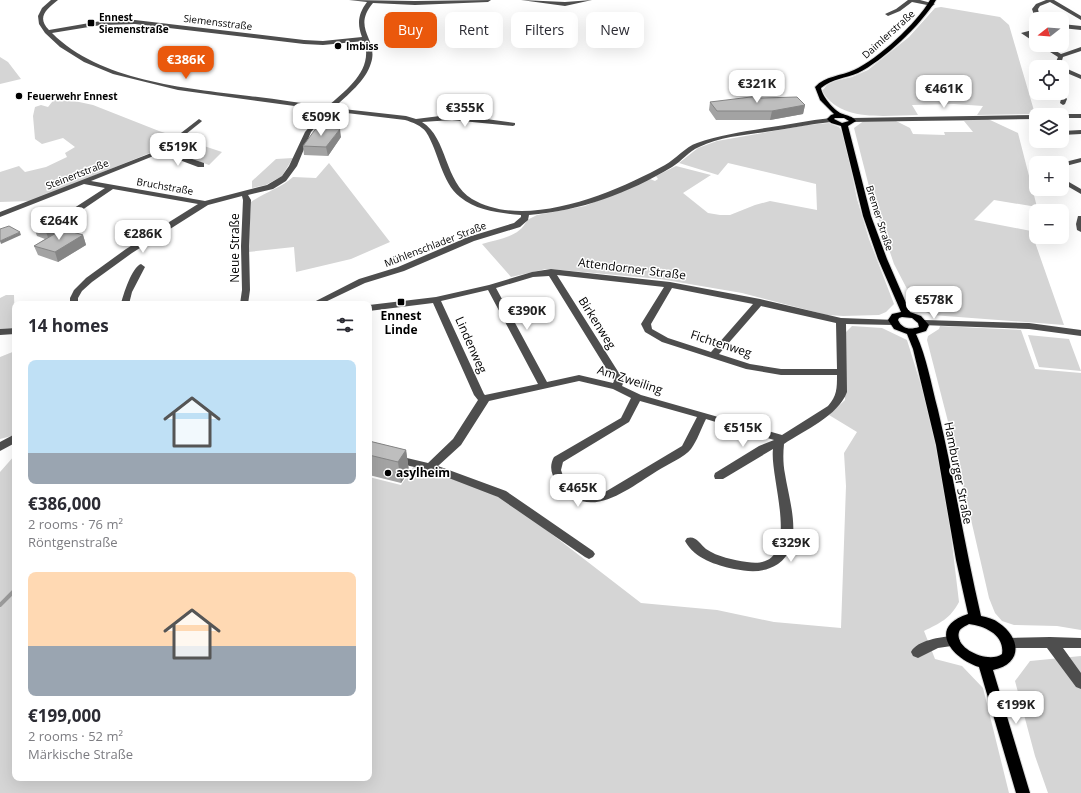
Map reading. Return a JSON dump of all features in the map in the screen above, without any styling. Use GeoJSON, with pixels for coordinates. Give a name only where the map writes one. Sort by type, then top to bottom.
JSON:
{"type":"FeatureCollection","features":[{"type":"Feature","properties":{"kind":"main road","name":"Daimlerstraße"},"geometry":{"type":"LineString","coordinates":[[839,116],[821,99],[818,92],[818,87],[823,82],[855,72],[866,66],[902,36],[932,2]]}},
{"type":"Feature","properties":{"kind":"main road"},"geometry":{"type":"LineString","coordinates":[[839,116],[852,120],[853,121],[850,124],[837,124],[831,120],[831,117],[839,116]]}},
{"type":"Feature","properties":{"kind":"main road","name":"Bremer Straße"},"geometry":{"type":"LineString","coordinates":[[844,125],[849,138],[863,202],[876,243],[906,314]]}},
{"type":"Feature","properties":{"kind":"main road"},"geometry":{"type":"LineString","coordinates":[[906,314],[917,317],[924,323],[923,329],[911,332],[898,327],[893,322],[895,316],[906,314]]}},
{"type":"Feature","properties":{"kind":"main road","name":"Hamburger Straße"},"geometry":{"type":"LineString","coordinates":[[911,332],[918,349],[942,445],[962,560],[976,620]]}},
{"type":"Feature","properties":{"kind":"main road"},"geometry":{"type":"LineString","coordinates":[[968,619],[976,620],[995,627],[1002,633],[1008,642],[1008,655],[998,664],[985,664],[971,659],[962,654],[953,641],[952,632],[960,621],[968,619]]}},
{"type":"Feature","properties":{"kind":"main road"},"geometry":{"type":"LineString","coordinates":[[985,664],[1022,793]]}},
{"type":"Feature","properties":{"kind":"street"},"geometry":{"type":"LineString","coordinates":[[56,0],[42,10],[40,16],[41,24],[47,32],[56,42],[70,52],[93,64],[119,73],[159,84],[198,91],[406,118],[416,121],[422,124],[429,131],[459,194],[484,208],[525,213],[553,211],[588,202],[649,176],[670,165],[694,147],[714,140],[738,134],[831,120]]}},
{"type":"Feature","properties":{"kind":"street"},"geometry":{"type":"LineString","coordinates":[[352,0],[416,3],[488,0]]}},
{"type":"Feature","properties":{"kind":"street"},"geometry":{"type":"LineString","coordinates":[[524,0],[565,4],[588,0]]}},
{"type":"Feature","properties":{"kind":"street"},"geometry":{"type":"LineString","coordinates":[[888,14],[898,10],[911,0],[932,2]]}},
{"type":"Feature","properties":{"kind":"street"},"geometry":{"type":"LineString","coordinates":[[1036,12],[1035,9],[1042,3],[1050,0],[1081,18]]}},
{"type":"Feature","properties":{"kind":"street","name":"Bruchstraße"},"geometry":{"type":"LineString","coordinates":[[83,182],[205,203],[270,187],[285,178],[307,133],[365,71],[370,58],[368,45],[360,28],[365,9],[371,1]]}},
{"type":"Feature","properties":{"kind":"street","name":"Siemensstraße"},"geometry":{"type":"LineString","coordinates":[[47,32],[102,23],[135,22],[304,42],[323,43],[364,39]]}},
{"type":"Feature","properties":{"kind":"street"},"geometry":{"type":"LineString","coordinates":[[1069,27],[1081,28]]}},
{"type":"Feature","properties":{"kind":"street"},"geometry":{"type":"LineString","coordinates":[[1029,32],[1024,33],[1029,36]]}},
{"type":"Feature","properties":{"kind":"street"},"geometry":{"type":"LineString","coordinates":[[1060,60],[1062,56],[1081,49]]}},
{"type":"Feature","properties":{"kind":"street"},"geometry":{"type":"LineString","coordinates":[[1055,52],[1062,56]]}},
{"type":"Feature","properties":{"kind":"street"},"geometry":{"type":"LineString","coordinates":[[1069,73],[1081,77]]}},
{"type":"Feature","properties":{"kind":"street"},"geometry":{"type":"LineString","coordinates":[[1069,75],[1073,75]]}},
{"type":"Feature","properties":{"kind":"street"},"geometry":{"type":"LineString","coordinates":[[1069,116],[1081,116]]}},
{"type":"Feature","properties":{"kind":"street"},"geometry":{"type":"LineString","coordinates":[[852,120],[1029,117]]}},
{"type":"Feature","properties":{"kind":"street"},"geometry":{"type":"LineString","coordinates":[[416,121],[428,119],[469,119],[513,124]]}},
{"type":"Feature","properties":{"kind":"street","name":"Steinertstraße"},"geometry":{"type":"LineString","coordinates":[[0,215],[161,151],[199,121]]}},
{"type":"Feature","properties":{"kind":"street"},"geometry":{"type":"LineString","coordinates":[[1069,133],[1081,132]]}},
{"type":"Feature","properties":{"kind":"street"},"geometry":{"type":"LineString","coordinates":[[161,151],[201,165]]}},
{"type":"Feature","properties":{"kind":"street"},"geometry":{"type":"LineString","coordinates":[[1069,163],[1081,160]]}},
{"type":"Feature","properties":{"kind":"street"},"geometry":{"type":"LineString","coordinates":[[1069,184],[1081,192]]}},
{"type":"Feature","properties":{"kind":"street"},"geometry":{"type":"LineString","coordinates":[[54,225],[112,187]]}},
{"type":"Feature","properties":{"kind":"street","name":"Neue Straße"},"geometry":{"type":"LineString","coordinates":[[244,193],[247,200],[245,246],[246,290],[244,301]]}},
{"type":"Feature","properties":{"kind":"street"},"geometry":{"type":"LineString","coordinates":[[74,301],[78,290],[89,280],[129,251],[205,203]]}},
{"type":"Feature","properties":{"kind":"street","name":"Mühlenschlader Straße"},"geometry":{"type":"LineString","coordinates":[[320,301],[362,281],[400,269],[471,239],[517,226],[525,218],[525,213]]}},
{"type":"Feature","properties":{"kind":"street"},"geometry":{"type":"LineString","coordinates":[[1081,218],[1081,230]]}},
{"type":"Feature","properties":{"kind":"street"},"geometry":{"type":"LineString","coordinates":[[126,301],[128,292],[141,267]]}},
{"type":"Feature","properties":{"kind":"street","name":"Attendorner Straße"},"geometry":{"type":"LineString","coordinates":[[372,308],[436,300],[491,287],[532,275],[551,272],[670,285],[760,302],[841,321],[893,322]]}},
{"type":"Feature","properties":{"kind":"street","name":"Birkenweg"},"geometry":{"type":"LineString","coordinates":[[551,272],[619,382],[616,387]]}},
{"type":"Feature","properties":{"kind":"street","name":"Fichtenweg"},"geometry":{"type":"LineString","coordinates":[[670,285],[646,324],[648,330],[665,340],[749,367],[765,370],[842,372]]}},
{"type":"Feature","properties":{"kind":"street"},"geometry":{"type":"LineString","coordinates":[[491,287],[544,385]]}},
{"type":"Feature","properties":{"kind":"street","name":"Lindenweg"},"geometry":{"type":"LineString","coordinates":[[436,300],[479,395],[483,400]]}},
{"type":"Feature","properties":{"kind":"street"},"geometry":{"type":"LineString","coordinates":[[713,355],[760,302]]}},
{"type":"Feature","properties":{"kind":"street"},"geometry":{"type":"LineString","coordinates":[[719,476],[763,449],[780,441],[832,408],[839,400],[842,392],[841,321]]}},
{"type":"Feature","properties":{"kind":"street"},"geometry":{"type":"LineString","coordinates":[[924,323],[1029,326],[1081,333]]}},
{"type":"Feature","properties":{"kind":"street"},"geometry":{"type":"LineString","coordinates":[[0,332],[12,331]]}},
{"type":"Feature","properties":{"kind":"street","name":"Am Zweiling"},"geometry":{"type":"LineString","coordinates":[[483,400],[486,398],[579,378],[616,387],[637,398],[703,415],[780,441]]}},
{"type":"Feature","properties":{"kind":"street"},"geometry":{"type":"LineString","coordinates":[[637,398],[625,420],[558,460],[556,468],[558,475],[569,488],[583,497],[594,499],[608,496],[686,448],[703,415]]}},
{"type":"Feature","properties":{"kind":"street"},"geometry":{"type":"LineString","coordinates":[[430,467],[458,442],[483,400]]}},
{"type":"Feature","properties":{"kind":"street"},"geometry":{"type":"LineString","coordinates":[[0,448],[12,440]]}},
{"type":"Feature","properties":{"kind":"street"},"geometry":{"type":"LineString","coordinates":[[691,541],[702,553],[728,563],[753,568],[775,562],[784,554],[789,535],[785,504],[777,471],[776,450],[780,441]]}},
{"type":"Feature","properties":{"kind":"street"},"geometry":{"type":"LineString","coordinates":[[372,454],[430,467],[502,494],[589,554]]}},
{"type":"Feature","properties":{"kind":"street"},"geometry":{"type":"LineString","coordinates":[[918,652],[936,643],[953,641]]}},
{"type":"Feature","properties":{"kind":"street"},"geometry":{"type":"LineString","coordinates":[[1008,642],[1081,643]]}},
{"type":"Feature","properties":{"kind":"street"},"geometry":{"type":"LineString","coordinates":[[1050,642],[1081,683]]}},
{"type":"Feature","properties":{"kind":"shaded area"},"geometry":{"type":"Polygon","coordinates":[[[941,7],[1000,17],[1009,25],[1029,93],[1029,100],[1031,100],[1033,108],[1029,108],[1029,114],[977,115],[983,106],[954,104],[912,105],[918,115],[879,116],[852,113],[830,101],[822,91],[827,85],[868,70],[909,37],[935,8],[941,7]]]}},
{"type":"Feature","properties":{"kind":"shaded area"},"geometry":{"type":"Polygon","coordinates":[[[0,57],[8,62],[21,79],[0,84],[0,57]]]}},
{"type":"Feature","properties":{"kind":"shaded area"},"geometry":{"type":"Polygon","coordinates":[[[56,97],[93,105],[159,131],[222,152],[209,165],[162,148],[32,201],[0,202],[0,172],[19,166],[25,172],[46,167],[67,157],[65,153],[75,147],[63,138],[42,144],[35,139],[33,116],[35,107],[41,105],[48,107],[56,97]]]}},
{"type":"Feature","properties":{"kind":"shaded area"},"geometry":{"type":"Polygon","coordinates":[[[988,119],[1018,133],[1029,176],[1029,196],[1034,196],[1036,204],[1029,204],[1029,206],[994,200],[974,220],[1029,231],[1029,244],[1036,244],[1064,325],[932,315],[917,308],[894,264],[873,202],[854,128],[865,120],[988,119]],[[896,121],[910,128],[913,134],[945,135],[944,132],[973,132],[964,121],[896,121]]]}},
{"type":"Feature","properties":{"kind":"shaded area"},"geometry":{"type":"Polygon","coordinates":[[[829,123],[839,127],[844,134],[857,199],[869,239],[894,304],[886,312],[879,315],[827,315],[742,293],[660,279],[546,269],[511,277],[482,244],[514,234],[524,226],[527,220],[537,215],[585,206],[650,179],[655,181],[658,179],[656,176],[676,166],[711,175],[683,193],[708,213],[730,215],[770,201],[817,210],[816,184],[728,163],[718,175],[679,163],[698,148],[717,141],[807,125],[829,123]]]}},
{"type":"Feature","properties":{"kind":"shaded area"},"geometry":{"type":"Polygon","coordinates":[[[293,158],[282,176],[266,185],[252,188],[252,181],[276,159],[293,158]]]}},
{"type":"Feature","properties":{"kind":"shaded area"},"geometry":{"type":"Polygon","coordinates":[[[329,163],[390,242],[351,259],[296,272],[294,247],[248,252],[251,202],[293,177],[316,178],[329,163]]]}},
{"type":"Feature","properties":{"kind":"shaded area"},"geometry":{"type":"Polygon","coordinates":[[[6,295],[14,295],[14,301],[12,301],[12,328],[0,329],[0,298],[6,295]]]}},
{"type":"Feature","properties":{"kind":"shaded area"},"geometry":{"type":"Polygon","coordinates":[[[852,326],[882,328],[907,340],[933,424],[945,485],[959,602],[948,617],[924,631],[935,659],[962,666],[983,688],[1009,793],[0,793],[0,472],[12,458],[12,781],[372,781],[372,478],[401,485],[414,466],[480,488],[514,505],[641,603],[717,610],[774,622],[841,628],[846,486],[844,453],[857,432],[829,415],[845,400],[846,332],[852,326]]]}},
{"type":"Feature","properties":{"kind":"shaded area"},"geometry":{"type":"Polygon","coordinates":[[[940,326],[1021,330],[1035,369],[1081,373],[1081,630],[1057,626],[1014,625],[1002,621],[995,613],[989,598],[953,441],[927,340],[928,336],[939,329],[940,326]]]}},
{"type":"Feature","properties":{"kind":"shaded area"},"geometry":{"type":"Polygon","coordinates":[[[1028,335],[1069,339],[1081,371],[1039,367],[1028,335]]]}},
{"type":"Feature","properties":{"kind":"shaded area"},"geometry":{"type":"Polygon","coordinates":[[[12,352],[12,436],[0,439],[0,357],[12,352]]]}},
{"type":"Feature","properties":{"kind":"shaded area"},"geometry":{"type":"Polygon","coordinates":[[[1081,656],[1081,793],[1048,793],[1035,756],[1015,681],[1030,661],[1081,656]]]}},
{"type":"Feature","properties":{"kind":"building"},"geometry":{"type":"Polygon","coordinates":[[[759,96],[761,98],[797,97],[805,105],[772,111],[717,111],[710,102],[759,96]]]}},
{"type":"Feature","properties":{"kind":"building"},"geometry":{"type":"Polygon","coordinates":[[[317,127],[340,129],[326,147],[303,146],[317,127]]]}},
{"type":"Feature","properties":{"kind":"building"},"geometry":{"type":"Polygon","coordinates":[[[43,217],[55,221],[44,227],[32,223],[43,217]]]}},
{"type":"Feature","properties":{"kind":"building"},"geometry":{"type":"Polygon","coordinates":[[[9,226],[20,232],[0,241],[0,229],[9,226]]]}},
{"type":"Feature","properties":{"kind":"building"},"geometry":{"type":"Polygon","coordinates":[[[63,229],[83,235],[55,252],[34,246],[63,229]]]}},
{"type":"Feature","properties":{"kind":"building"},"geometry":{"type":"Polygon","coordinates":[[[372,442],[406,450],[398,462],[372,456],[372,442]]]}},
{"type":"Feature","properties":{"kind":"waterway"},"geometry":{"type":"LineString","coordinates":[[0,605],[12,593]]}},
{"type":"Feature","properties":{"kind":"place","name":"Ennest Siemenstraße"},"geometry":{"type":"Point","coordinates":[91,23]}},
{"type":"Feature","properties":{"kind":"place","name":"Imbiss"},"geometry":{"type":"Point","coordinates":[338,46]}},
{"type":"Feature","properties":{"kind":"place","name":"Feuerwehr Ennest"},"geometry":{"type":"Point","coordinates":[19,96]}},
{"type":"Feature","properties":{"kind":"place","name":"Ennest Linde"},"geometry":{"type":"Point","coordinates":[401,302]}},
{"type":"Feature","properties":{"kind":"place","name":"asylheim"},"geometry":{"type":"Point","coordinates":[388,473]}}]}
